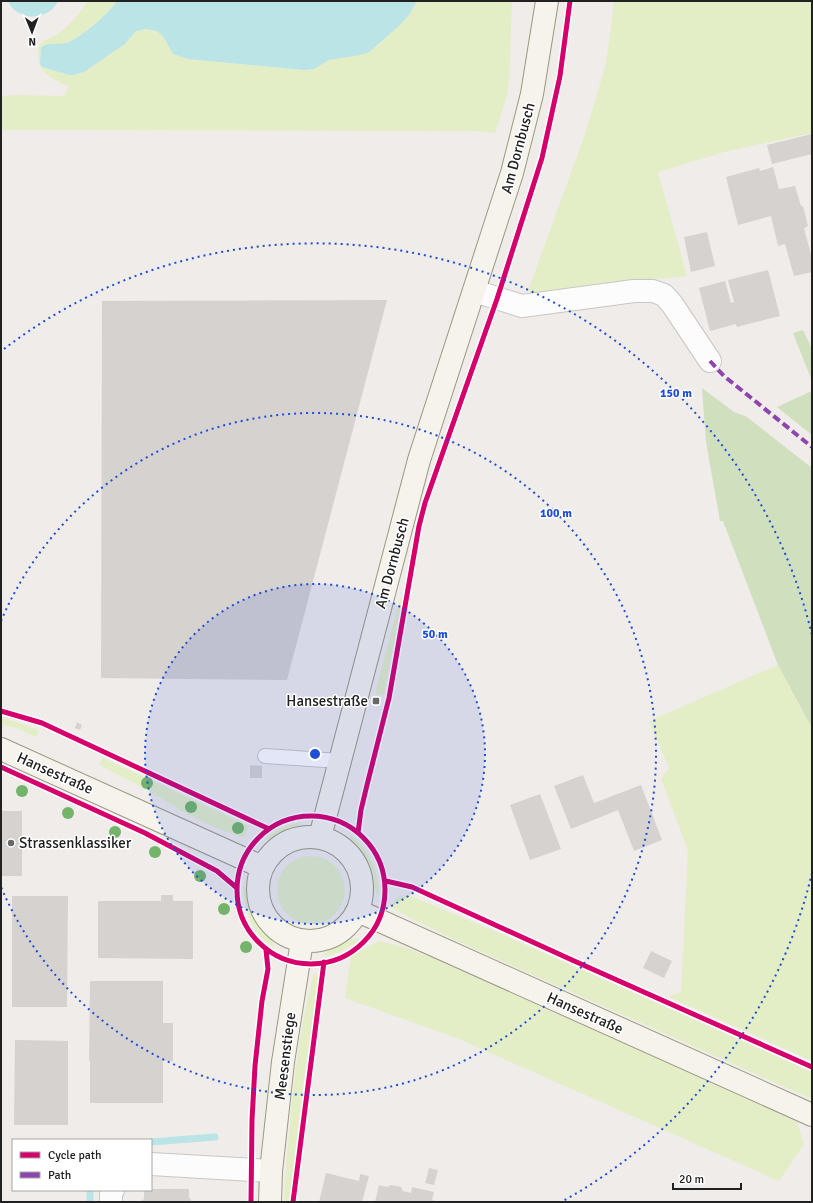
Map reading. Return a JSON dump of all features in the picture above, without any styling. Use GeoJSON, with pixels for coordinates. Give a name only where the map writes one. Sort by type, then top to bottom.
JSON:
{"type":"FeatureCollection","features":[{"type":"Feature","properties":{"kind":"street","name":"Am Dornbusch"},"geometry":{"type":"LineString","coordinates":[[320,837],[419,460],[512,173],[532,94],[547,1]]}},
{"type":"Feature","properties":{"kind":"street"},"geometry":{"type":"LineString","coordinates":[[474,291],[522,306],[634,291],[653,291],[664,295],[672,304],[710,360]]}},
{"type":"Feature","properties":{"kind":"street","name":"Hansestraße"},"geometry":{"type":"LineString","coordinates":[[1,749],[262,867]]}},
{"type":"Feature","properties":{"kind":"street"},"geometry":{"type":"LineString","coordinates":[[305,837],[320,837],[332,841],[344,848],[353,859],[360,871],[363,885],[362,899],[358,911],[349,924],[338,933],[325,939],[311,942],[302,941],[284,935],[272,925],[262,912],[258,897],[258,882],[262,867],[269,856],[279,846],[292,840],[305,837]]}},
{"type":"Feature","properties":{"kind":"street","name":"Hansestraße"},"geometry":{"type":"LineString","coordinates":[[358,911],[812,1116]]}},
{"type":"Feature","properties":{"kind":"street","name":"Meesenstiege"},"geometry":{"type":"LineString","coordinates":[[270,1202],[271,1171],[285,1049],[302,941]]}},
{"type":"Feature","properties":{"kind":"street"},"geometry":{"type":"LineString","coordinates":[[152,1164],[271,1171]]}},
{"type":"Feature","properties":{"kind":"street"},"geometry":{"type":"LineString","coordinates":[[111,1202],[112,1191]]}},
{"type":"Feature","properties":{"kind":"lane"},"geometry":{"type":"LineString","coordinates":[[265,756],[340,761]]}},
{"type":"Feature","properties":{"kind":"green space"},"geometry":{"type":"Polygon","coordinates":[[[88,1],[117,1],[101,19],[72,41],[61,44],[45,45],[40,56],[42,67],[69,75],[84,72],[125,44],[136,31],[146,29],[157,31],[163,36],[173,54],[188,59],[304,70],[313,69],[329,60],[369,52],[398,27],[409,15],[417,1],[512,1],[509,82],[506,99],[495,133],[477,131],[1,130],[1,96],[64,96],[69,86],[58,82],[44,72],[39,62],[39,47],[40,44],[46,39],[57,34],[67,26],[79,14],[88,1]]]}},
{"type":"Feature","properties":{"kind":"green space"},"geometry":{"type":"Polygon","coordinates":[[[614,1],[812,1],[812,133],[724,152],[658,172],[687,276],[532,293],[528,291],[584,137],[605,68],[614,1]]]}},
{"type":"Feature","properties":{"kind":"green space"},"geometry":{"type":"Polygon","coordinates":[[[803,330],[812,349],[812,381],[793,333],[803,330]]]}},
{"type":"Feature","properties":{"kind":"green space"},"geometry":{"type":"Polygon","coordinates":[[[702,388],[734,412],[747,417],[812,468],[812,728],[778,665],[723,521],[720,521],[706,442],[702,388]]]}},
{"type":"Feature","properties":{"kind":"green space"},"geometry":{"type":"Polygon","coordinates":[[[812,391],[812,435],[777,407],[812,391]]]}},
{"type":"Feature","properties":{"kind":"green space"},"geometry":{"type":"Polygon","coordinates":[[[400,598],[403,598],[384,695],[375,693],[400,598]]]}},
{"type":"Feature","properties":{"kind":"green space"},"geometry":{"type":"Polygon","coordinates":[[[778,665],[812,728],[812,1061],[669,997],[681,992],[688,850],[661,779],[669,768],[649,721],[778,665]]]}},
{"type":"Feature","properties":{"kind":"green space"},"geometry":{"type":"Polygon","coordinates":[[[1,717],[39,730],[36,737],[14,727],[1,725],[1,717]]]}},
{"type":"Feature","properties":{"kind":"green space"},"geometry":{"type":"Polygon","coordinates":[[[103,758],[249,826],[244,837],[206,823],[99,765],[103,758]]]}},
{"type":"Feature","properties":{"kind":"green space"},"geometry":{"type":"Polygon","coordinates":[[[302,823],[284,834],[275,838],[264,840],[280,828],[302,823]]]}},
{"type":"Feature","properties":{"kind":"green space"},"geometry":{"type":"Polygon","coordinates":[[[348,832],[361,845],[371,860],[377,877],[379,896],[367,867],[348,832]]]}},
{"type":"Feature","properties":{"kind":"green space"},"geometry":{"type":"Polygon","coordinates":[[[304,856],[318,856],[330,862],[339,871],[345,883],[343,903],[335,914],[324,922],[318,924],[304,924],[298,922],[287,914],[279,903],[277,897],[277,883],[279,877],[287,866],[298,858],[304,856]]]}},
{"type":"Feature","properties":{"kind":"green space"},"geometry":{"type":"Polygon","coordinates":[[[243,883],[254,911],[275,948],[260,936],[250,920],[243,892],[243,883]]]}},
{"type":"Feature","properties":{"kind":"green space"},"geometry":{"type":"Polygon","coordinates":[[[408,895],[497,932],[812,1072],[812,1099],[475,949],[392,908],[397,898],[408,895]]]}},
{"type":"Feature","properties":{"kind":"green space"},"geometry":{"type":"Polygon","coordinates":[[[354,939],[360,939],[342,951],[321,957],[336,945],[354,939]]]}},
{"type":"Feature","properties":{"kind":"green space"},"geometry":{"type":"Polygon","coordinates":[[[380,941],[404,947],[432,958],[797,1122],[804,1144],[779,1181],[459,1039],[345,998],[351,955],[380,941]]]}},
{"type":"Feature","properties":{"kind":"green space"},"geometry":{"type":"Polygon","coordinates":[[[314,973],[319,975],[302,1093],[290,1202],[284,1199],[292,1102],[298,1050],[314,973]]]}},
{"type":"Feature","properties":{"kind":"water"},"geometry":{"type":"Polygon","coordinates":[[[8,1],[58,1],[54,8],[48,12],[41,15],[25,16],[12,8],[8,1]]]}},
{"type":"Feature","properties":{"kind":"water"},"geometry":{"type":"Polygon","coordinates":[[[117,1],[417,1],[409,15],[398,27],[369,52],[329,60],[314,69],[304,70],[188,59],[173,54],[163,36],[157,31],[146,29],[136,31],[125,44],[84,72],[69,75],[42,67],[40,64],[41,47],[72,41],[86,32],[101,19],[117,1]]]}},
{"type":"Feature","properties":{"kind":"building"},"geometry":{"type":"Polygon","coordinates":[[[812,134],[812,154],[772,164],[767,145],[812,134]]]}},
{"type":"Feature","properties":{"kind":"building"},"geometry":{"type":"Polygon","coordinates":[[[773,167],[779,189],[795,186],[801,206],[803,206],[808,226],[804,228],[812,259],[812,272],[794,276],[785,244],[778,246],[771,216],[738,225],[726,177],[759,168],[760,171],[773,167]]]}},
{"type":"Feature","properties":{"kind":"building"},"geometry":{"type":"Polygon","coordinates":[[[707,232],[715,266],[691,272],[684,237],[707,232]]]}},
{"type":"Feature","properties":{"kind":"building"},"geometry":{"type":"Polygon","coordinates":[[[768,270],[780,316],[737,327],[736,324],[710,331],[699,288],[725,281],[731,303],[734,302],[728,280],[768,270]]]}},
{"type":"Feature","properties":{"kind":"building"},"geometry":{"type":"Polygon","coordinates":[[[387,300],[287,680],[101,678],[102,301],[387,300]]]}},
{"type":"Feature","properties":{"kind":"building"},"geometry":{"type":"Polygon","coordinates":[[[77,722],[82,725],[80,730],[75,728],[77,722]]]}},
{"type":"Feature","properties":{"kind":"building"},"geometry":{"type":"Polygon","coordinates":[[[250,765],[262,766],[262,778],[250,778],[250,765]]]}},
{"type":"Feature","properties":{"kind":"building"},"geometry":{"type":"Polygon","coordinates":[[[583,775],[594,803],[641,785],[662,840],[634,851],[618,810],[571,829],[554,786],[583,775]]]}},
{"type":"Feature","properties":{"kind":"building"},"geometry":{"type":"Polygon","coordinates":[[[540,794],[561,849],[530,860],[510,805],[540,794]]]}},
{"type":"Feature","properties":{"kind":"building","name":"Strassenklassiker"},"geometry":{"type":"Polygon","coordinates":[[[1,811],[22,811],[22,876],[1,876],[1,811]]]}},
{"type":"Feature","properties":{"kind":"building"},"geometry":{"type":"Polygon","coordinates":[[[161,895],[173,895],[173,901],[193,901],[193,959],[98,958],[98,901],[161,901],[161,895]]]}},
{"type":"Feature","properties":{"kind":"building"},"geometry":{"type":"Polygon","coordinates":[[[12,896],[68,896],[67,1007],[12,1007],[12,896]]]}},
{"type":"Feature","properties":{"kind":"building"},"geometry":{"type":"Polygon","coordinates":[[[651,951],[672,961],[664,978],[643,968],[651,951]]]}},
{"type":"Feature","properties":{"kind":"building"},"geometry":{"type":"Polygon","coordinates":[[[90,981],[163,981],[163,1023],[173,1023],[173,1061],[163,1061],[163,1103],[90,1103],[90,981]]]}},
{"type":"Feature","properties":{"kind":"building"},"geometry":{"type":"Polygon","coordinates":[[[15,1040],[68,1041],[68,1125],[14,1125],[15,1040]]]}},
{"type":"Feature","properties":{"kind":"building"},"geometry":{"type":"Polygon","coordinates":[[[429,1168],[438,1170],[434,1185],[425,1183],[429,1168]]]}},
{"type":"Feature","properties":{"kind":"building"},"geometry":{"type":"Polygon","coordinates":[[[326,1173],[359,1181],[360,1174],[369,1176],[362,1202],[319,1202],[326,1173]]]}},
{"type":"Feature","properties":{"kind":"building"},"geometry":{"type":"Polygon","coordinates":[[[379,1185],[387,1187],[391,1185],[401,1187],[403,1191],[411,1193],[412,1187],[434,1192],[432,1200],[437,1202],[375,1202],[379,1185]]]}},
{"type":"Feature","properties":{"kind":"building"},"geometry":{"type":"Polygon","coordinates":[[[152,1189],[189,1189],[189,1197],[191,1202],[140,1202],[144,1199],[144,1191],[152,1191],[152,1189]]]}},
{"type":"Feature","properties":{"kind":"waterway"},"geometry":{"type":"LineString","coordinates":[[152,1142],[215,1137]]}},
{"type":"Feature","properties":{"kind":"waterway"},"geometry":{"type":"LineString","coordinates":[[90,1191],[90,1202]]}},
{"type":"Feature","properties":{"kind":"marked path"},"geometry":{"type":"LineString","coordinates":[[710,361],[724,376],[812,447]]}},
{"type":"Feature","properties":{"kind":"cycle path"},"geometry":{"type":"LineString","coordinates":[[358,833],[361,810],[389,698],[419,526],[425,503],[497,299],[542,158],[560,76],[570,1]]}},
{"type":"Feature","properties":{"kind":"cycle path"},"geometry":{"type":"LineString","coordinates":[[1,711],[42,723],[267,828]]}},
{"type":"Feature","properties":{"kind":"cycle path"},"geometry":{"type":"LineString","coordinates":[[1,767],[145,833],[217,871],[237,888]]}},
{"type":"Feature","properties":{"kind":"cycle path"},"geometry":{"type":"LineString","coordinates":[[311,816],[332,819],[346,825],[358,833],[368,843],[376,855],[382,869],[385,890],[382,911],[376,925],[368,937],[358,947],[346,955],[332,961],[311,964],[290,961],[276,955],[264,947],[254,937],[246,925],[240,911],[237,890],[240,869],[246,855],[254,843],[264,833],[276,825],[290,819],[311,816]]}},
{"type":"Feature","properties":{"kind":"cycle path"},"geometry":{"type":"LineString","coordinates":[[386,881],[412,887],[812,1067]]}},
{"type":"Feature","properties":{"kind":"cycle path"},"geometry":{"type":"LineString","coordinates":[[251,1202],[252,1120],[255,1066],[262,1001],[268,969],[266,950]]}},
{"type":"Feature","properties":{"kind":"cycle path"},"geometry":{"type":"LineString","coordinates":[[293,1202],[324,962]]}},
{"type":"Feature","properties":{"kind":"place","name":"Hansestraße"},"geometry":{"type":"Point","coordinates":[376,701]}},
{"type":"Feature","properties":{"kind":"place","name":"Strassenklassiker"},"geometry":{"type":"Point","coordinates":[11,843]}}]}
